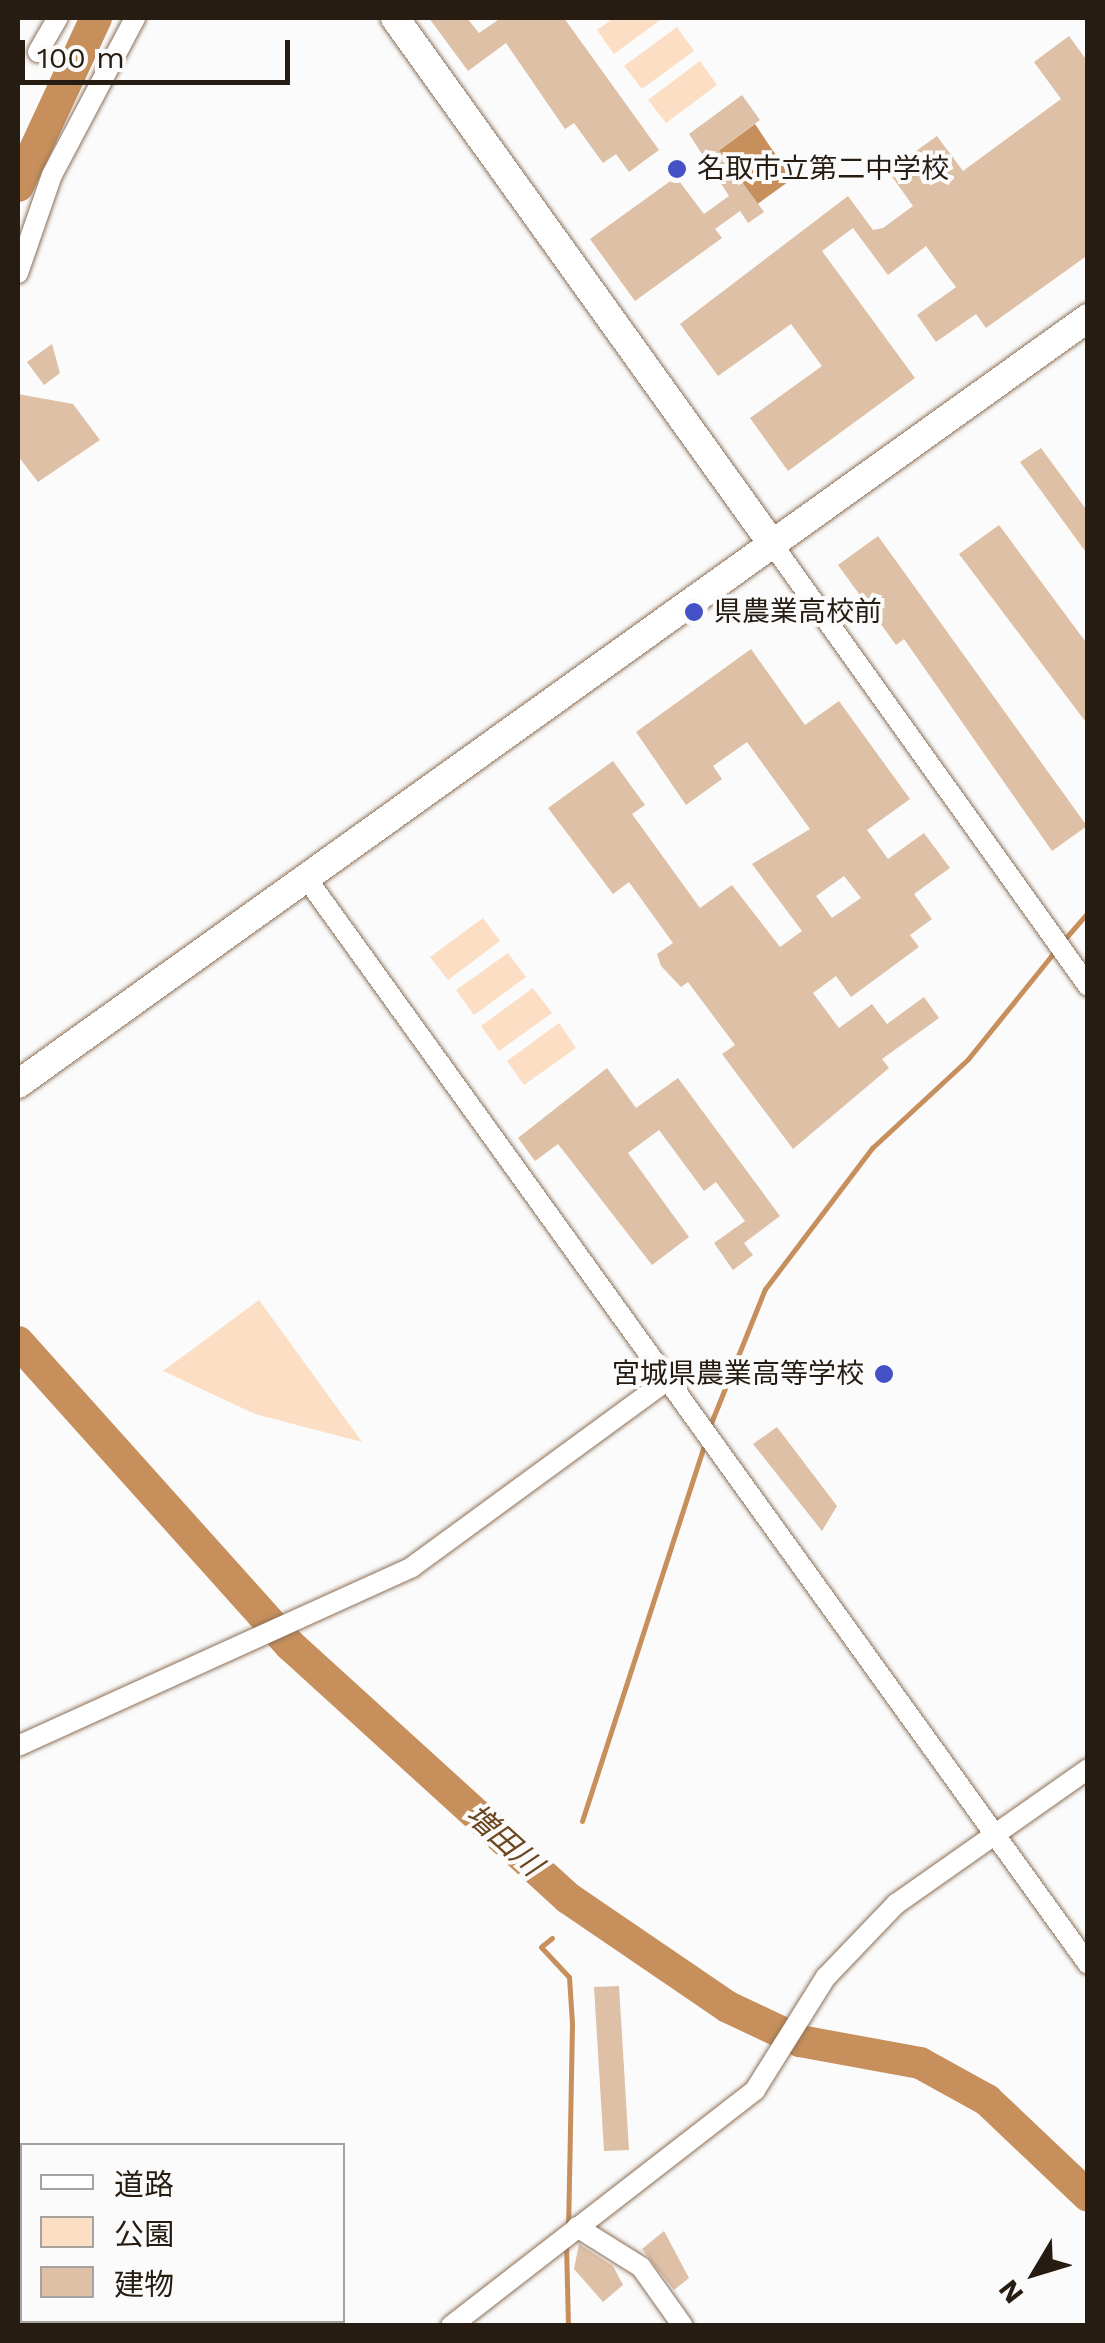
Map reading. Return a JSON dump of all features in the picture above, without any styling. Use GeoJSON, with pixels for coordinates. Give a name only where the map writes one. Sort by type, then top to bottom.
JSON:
{"type":"FeatureCollection","features":[{"type":"Feature","properties":{"kind":"street"},"geometry":{"type":"LineString","coordinates":[[38,52],[58,18]]}},
{"type":"Feature","properties":{"kind":"street"},"geometry":{"type":"LineString","coordinates":[[18,273],[52,176],[135,18]]}},
{"type":"Feature","properties":{"kind":"street"},"geometry":{"type":"LineString","coordinates":[[395,18],[1088,986]]}},
{"type":"Feature","properties":{"kind":"street"},"geometry":{"type":"LineString","coordinates":[[18,1084],[1088,318]]}},
{"type":"Feature","properties":{"kind":"street"},"geometry":{"type":"LineString","coordinates":[[307,879],[670,1378],[1088,1964]]}},
{"type":"Feature","properties":{"kind":"street"},"geometry":{"type":"LineString","coordinates":[[18,1746],[412,1567],[670,1378]]}},
{"type":"Feature","properties":{"kind":"street"},"geometry":{"type":"LineString","coordinates":[[451,2326],[755,2090],[854,1941],[1088,1769]]}},
{"type":"Feature","properties":{"kind":"street"},"geometry":{"type":"LineString","coordinates":[[570,2232],[641,2267],[683,2326]]}},
{"type":"Feature","properties":{"kind":"green space"},"geometry":{"type":"Polygon","coordinates":[[[614,18],[663,18],[614,54],[597,30],[614,18]]]}},
{"type":"Feature","properties":{"kind":"green space"},"geometry":{"type":"Polygon","coordinates":[[[677,27],[694,51],[642,89],[624,66],[677,27]]]}},
{"type":"Feature","properties":{"kind":"green space"},"geometry":{"type":"Polygon","coordinates":[[[700,61],[717,85],[666,123],[648,100],[700,61]]]}},
{"type":"Feature","properties":{"kind":"green space"},"geometry":{"type":"Polygon","coordinates":[[[483,918],[500,941],[448,980],[430,957],[483,918]]]}},
{"type":"Feature","properties":{"kind":"green space"},"geometry":{"type":"Polygon","coordinates":[[[508,953],[526,977],[474,1015],[456,990],[508,953]]]}},
{"type":"Feature","properties":{"kind":"green space"},"geometry":{"type":"Polygon","coordinates":[[[533,988],[552,1013],[499,1051],[481,1026],[533,988]]]}},
{"type":"Feature","properties":{"kind":"green space"},"geometry":{"type":"Polygon","coordinates":[[[559,1023],[576,1048],[524,1085],[507,1061],[559,1023]]]}},
{"type":"Feature","properties":{"kind":"green space"},"geometry":{"type":"Polygon","coordinates":[[[259,1300],[362,1442],[255,1414],[163,1371],[259,1300]]]}},
{"type":"Feature","properties":{"kind":"shaded area"},"geometry":{"type":"Polygon","coordinates":[[[755,124],[792,179],[756,205],[718,151],[755,124]]]}},
{"type":"Feature","properties":{"kind":"building"},"geometry":{"type":"Polygon","coordinates":[[[429,18],[467,18],[479,33],[501,18],[564,18],[659,150],[629,172],[616,154],[603,163],[574,123],[565,129],[506,43],[468,71],[429,18]]]}},
{"type":"Feature","properties":{"kind":"building"},"geometry":{"type":"Polygon","coordinates":[[[1069,36],[1088,62],[1088,255],[986,328],[976,314],[936,342],[917,315],[956,287],[926,246],[888,275],[853,228],[822,251],[915,378],[788,471],[750,418],[822,366],[791,324],[718,376],[680,324],[848,196],[873,230],[883,228],[913,206],[888,171],[937,136],[963,171],[1061,99],[1034,62],[1069,36]]]}},
{"type":"Feature","properties":{"kind":"building"},"geometry":{"type":"Polygon","coordinates":[[[742,95],[760,120],[719,150],[764,212],[748,223],[740,211],[715,229],[722,238],[635,301],[590,239],[676,177],[704,214],[729,196],[689,134],[742,95]]]}},
{"type":"Feature","properties":{"kind":"building"},"geometry":{"type":"Polygon","coordinates":[[[52,344],[60,373],[44,385],[27,362],[52,344]]]}},
{"type":"Feature","properties":{"kind":"building"},"geometry":{"type":"Polygon","coordinates":[[[18,394],[73,404],[100,440],[38,482],[18,456],[18,394]]]}},
{"type":"Feature","properties":{"kind":"building"},"geometry":{"type":"Polygon","coordinates":[[[1041,448],[1088,512],[1088,555],[1020,462],[1041,448]]]}},
{"type":"Feature","properties":{"kind":"building"},"geometry":{"type":"Polygon","coordinates":[[[999,525],[1088,645],[1088,725],[959,554],[999,525]]]}},
{"type":"Feature","properties":{"kind":"building"},"geometry":{"type":"Polygon","coordinates":[[[878,536],[1087,826],[1052,851],[904,639],[896,645],[838,565],[878,536]]]}},
{"type":"Feature","properties":{"kind":"building"},"geometry":{"type":"Polygon","coordinates":[[[751,649],[805,725],[839,701],[910,799],[867,830],[888,859],[924,833],[950,868],[914,894],[932,919],[910,935],[919,947],[851,997],[836,976],[813,993],[839,1028],[872,1004],[887,1024],[924,997],[939,1018],[882,1059],[889,1068],[793,1149],[722,1054],[735,1045],[688,982],[681,987],[661,966],[657,954],[673,943],[629,882],[613,894],[548,808],[613,761],[645,805],[632,814],[700,908],[732,885],[780,947],[802,931],[752,864],[810,829],[747,742],[713,766],[722,779],[686,805],[636,732],[751,649]],[[844,876],[816,896],[832,918],[861,898],[844,876]]]}},
{"type":"Feature","properties":{"kind":"building"},"geometry":{"type":"Polygon","coordinates":[[[607,1068],[636,1108],[678,1078],[780,1216],[744,1243],[753,1255],[733,1270],[714,1243],[745,1221],[716,1182],[704,1191],[659,1130],[628,1153],[689,1237],[652,1265],[558,1144],[535,1161],[518,1138],[607,1068]]]}},
{"type":"Feature","properties":{"kind":"building"},"geometry":{"type":"Polygon","coordinates":[[[777,1427],[837,1506],[822,1531],[753,1444],[777,1427]]]}},
{"type":"Feature","properties":{"kind":"building"},"geometry":{"type":"Polygon","coordinates":[[[619,1986],[629,2150],[604,2151],[594,1987],[619,1986]]]}},
{"type":"Feature","properties":{"kind":"building"},"geometry":{"type":"Polygon","coordinates":[[[664,2231],[689,2278],[674,2290],[642,2249],[664,2231]]]}},
{"type":"Feature","properties":{"kind":"building"},"geometry":{"type":"Polygon","coordinates":[[[579,2244],[613,2266],[623,2285],[603,2302],[574,2269],[579,2244]]]}},
{"type":"Feature","properties":{"kind":"waterway","name":"増田川"},"geometry":{"type":"LineString","coordinates":[[18,186],[96,18]]}},
{"type":"Feature","properties":{"kind":"waterway"},"geometry":{"type":"LineString","coordinates":[[1063,941],[1088,912]]}},
{"type":"Feature","properties":{"kind":"waterway"},"geometry":{"type":"LineString","coordinates":[[709,1428],[765,1289],[872,1148],[968,1059],[1056,950]]}},
{"type":"Feature","properties":{"kind":"waterway","name":"増田川"},"geometry":{"type":"LineString","coordinates":[[18,1342],[290,1645],[568,1898],[728,2007],[800,2041],[920,2063],[987,2100],[1088,2196]]}},
{"type":"Feature","properties":{"kind":"waterway"},"geometry":{"type":"LineString","coordinates":[[582,1821],[705,1443]]}},
{"type":"Feature","properties":{"kind":"waterway"},"geometry":{"type":"LineString","coordinates":[[552,1938],[541,1947],[569,1977],[572,2024],[568,2228]]}},
{"type":"Feature","properties":{"kind":"waterway"},"geometry":{"type":"LineString","coordinates":[[566,2244],[568,2326]]}},
{"type":"Feature","properties":{"kind":"place","name":"名取市立第二中学校"},"geometry":{"type":"Point","coordinates":[677,169]}},
{"type":"Feature","properties":{"kind":"place","name":"県農業高校前"},"geometry":{"type":"Point","coordinates":[694,612]}},
{"type":"Feature","properties":{"kind":"place","name":"宮城県農業高等学校"},"geometry":{"type":"Point","coordinates":[884,1374]}}]}
